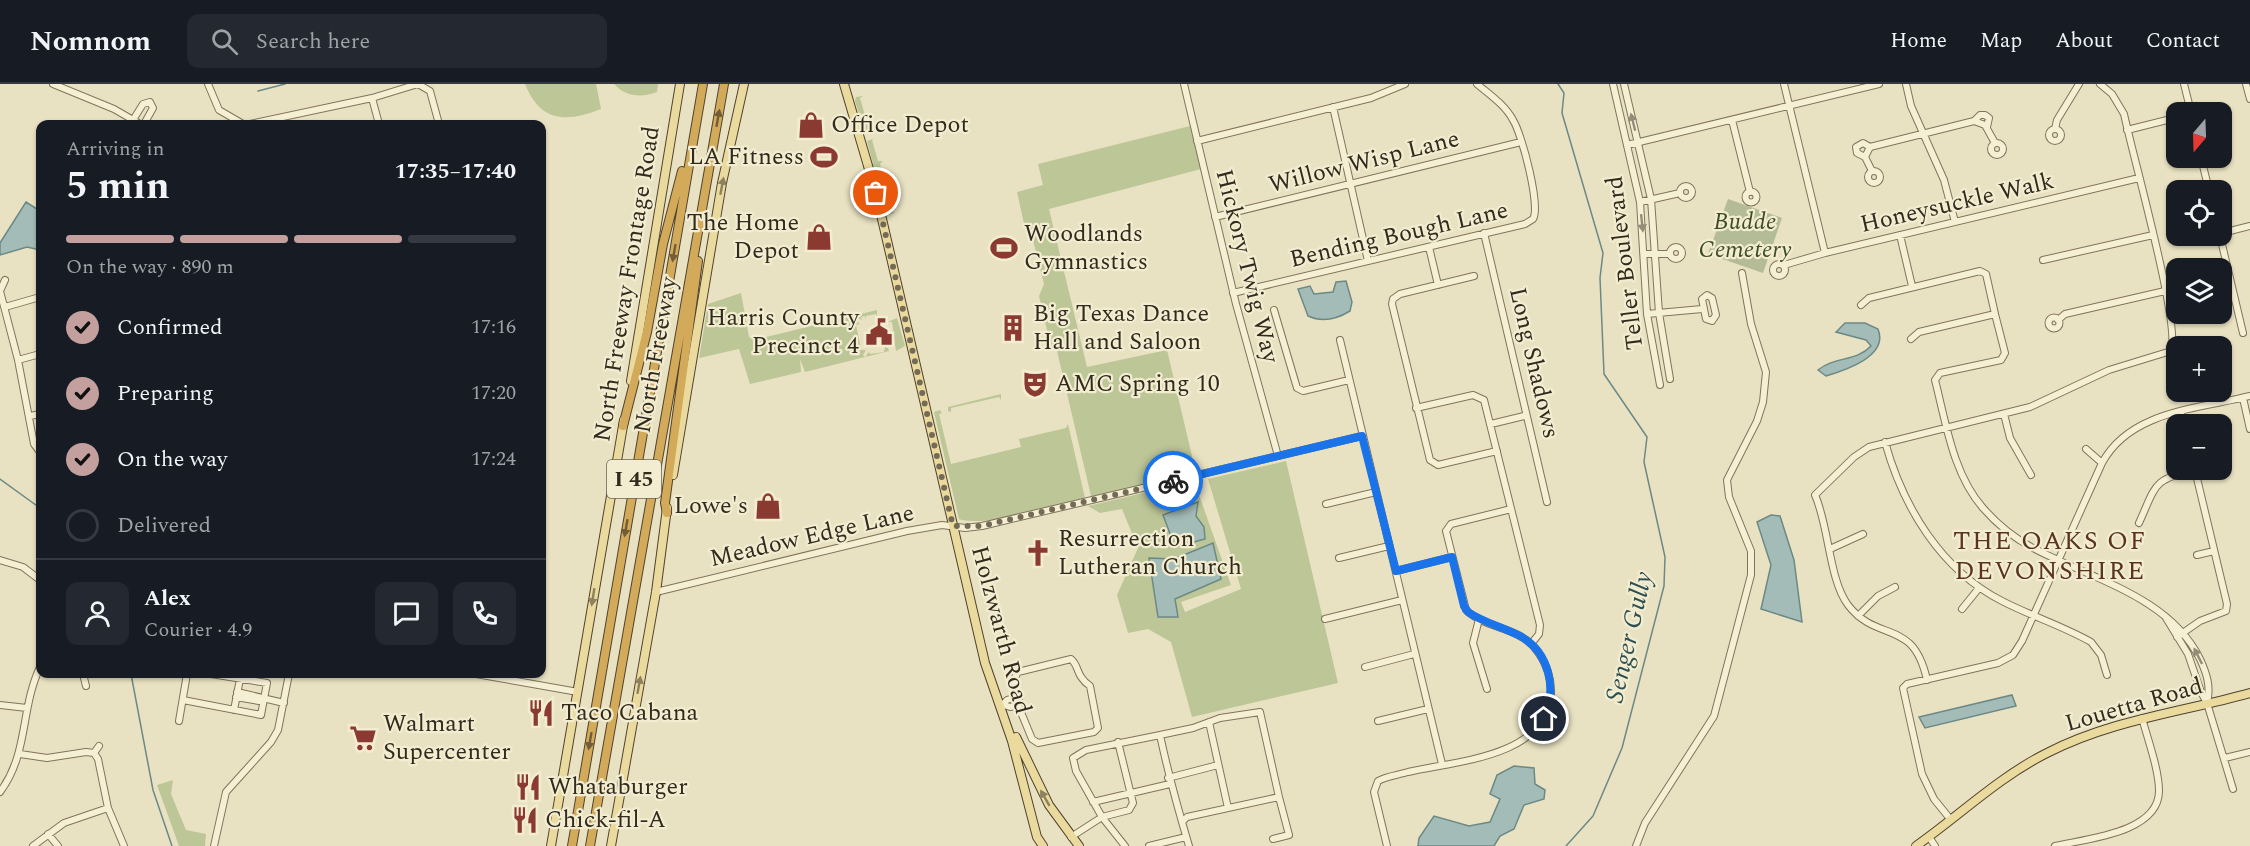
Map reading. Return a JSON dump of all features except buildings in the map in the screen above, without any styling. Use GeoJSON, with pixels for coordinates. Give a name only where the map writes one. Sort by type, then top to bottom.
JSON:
{"type":"FeatureCollection","features":[{"type":"Feature","properties":{"kind":"highway","name":"North Freeway"},"geometry":{"type":"LineString","coordinates":[[572,846],[702,84]]}},
{"type":"Feature","properties":{"kind":"highway","name":"North Freeway"},"geometry":{"type":"LineString","coordinates":[[590,846],[724,84]]}},
{"type":"Feature","properties":{"kind":"highway"},"geometry":{"type":"LineString","coordinates":[[623,426],[646,332],[663,244],[698,112]]}},
{"type":"Feature","properties":{"kind":"highway"},"geometry":{"type":"LineString","coordinates":[[666,513],[665,503],[691,309],[713,172],[710,163]]}},
{"type":"Feature","properties":{"kind":"main road","name":"North Freeway Frontage Road"},"geometry":{"type":"LineString","coordinates":[[551,846],[680,84]]}},
{"type":"Feature","properties":{"kind":"main road"},"geometry":{"type":"LineString","coordinates":[[611,846],[656,592],[666,513],[722,183],[744,84]]}},
{"type":"Feature","properties":{"kind":"main road","name":"Holzwarth Road"},"geometry":{"type":"LineString","coordinates":[[844,84],[876,193],[985,663],[1002,706],[1037,837],[1043,846]]}},
{"type":"Feature","properties":{"kind":"main road","name":"Louetta Road"},"geometry":{"type":"LineString","coordinates":[[1916,846],[2006,777],[2046,753],[2084,736],[2142,718],[2250,693]]}},
{"type":"Feature","properties":{"kind":"main road"},"geometry":{"type":"LineString","coordinates":[[1005,721],[1014,734],[1034,779],[1079,846]]}},
{"type":"Feature","properties":{"kind":"main road","name":"Holzwarth Road"},"geometry":{"type":"LineString","coordinates":[[1035,846],[1037,837]]}},
{"type":"Feature","properties":{"kind":"street"},"geometry":{"type":"LineString","coordinates":[[53,84],[133,120],[143,104],[150,102],[153,108],[145,120]]}},
{"type":"Feature","properties":{"kind":"street"},"geometry":{"type":"LineString","coordinates":[[74,92],[78,84]]}},
{"type":"Feature","properties":{"kind":"street"},"geometry":{"type":"LineString","coordinates":[[208,84],[219,110],[236,120]]}},
{"type":"Feature","properties":{"kind":"street"},"geometry":{"type":"LineString","coordinates":[[269,120],[372,98],[420,84],[430,91],[438,120]]}},
{"type":"Feature","properties":{"kind":"street","name":"Hickory Twig Way"},"geometry":{"type":"LineString","coordinates":[[1184,84],[1233,293],[1278,456]]}},
{"type":"Feature","properties":{"kind":"street"},"geometry":{"type":"LineString","coordinates":[[1197,141],[1371,98],[1405,84]]}},
{"type":"Feature","properties":{"kind":"street"},"geometry":{"type":"LineString","coordinates":[[1477,84],[1510,115],[1521,142]]}},
{"type":"Feature","properties":{"kind":"street","name":"Teller Boulevard"},"geometry":{"type":"LineString","coordinates":[[1612,84],[1640,202],[1647,314],[1660,385]]}},
{"type":"Feature","properties":{"kind":"street","name":"Teller Boulevard"},"geometry":{"type":"LineString","coordinates":[[1624,84],[1651,199],[1659,313],[1670,379]]}},
{"type":"Feature","properties":{"kind":"street"},"geometry":{"type":"LineString","coordinates":[[1784,84],[1825,253]]}},
{"type":"Feature","properties":{"kind":"street"},"geometry":{"type":"LineString","coordinates":[[1627,145],[1880,84]]}},
{"type":"Feature","properties":{"kind":"street"},"geometry":{"type":"LineString","coordinates":[[1906,84],[1911,106],[1944,180],[1955,222]]}},
{"type":"Feature","properties":{"kind":"street"},"geometry":{"type":"LineString","coordinates":[[2055,129],[2079,84]]}},
{"type":"Feature","properties":{"kind":"street"},"geometry":{"type":"LineString","coordinates":[[1927,680],[1921,657],[1910,642],[1858,616],[1843,597],[1815,495],[1862,451],[1885,442],[2045,402],[2109,370],[2171,351],[2174,334],[2127,130],[2117,102],[2100,84]]}},
{"type":"Feature","properties":{"kind":"street"},"geometry":{"type":"LineString","coordinates":[[2184,84],[2188,102]]}},
{"type":"Feature","properties":{"kind":"street"},"geometry":{"type":"LineString","coordinates":[[2246,84],[2250,99]]}},
{"type":"Feature","properties":{"kind":"street"},"geometry":{"type":"LineString","coordinates":[[372,98],[378,120]]}},
{"type":"Feature","properties":{"kind":"street"},"geometry":{"type":"LineString","coordinates":[[1333,107],[1368,261]]}},
{"type":"Feature","properties":{"kind":"street"},"geometry":{"type":"LineString","coordinates":[[1732,120],[1750,192]]}},
{"type":"Feature","properties":{"kind":"street"},"geometry":{"type":"LineString","coordinates":[[2127,130],[2166,120]]}},
{"type":"Feature","properties":{"kind":"street"},"geometry":{"type":"LineString","coordinates":[[1872,171],[1865,157],[1857,153],[1857,145],[1863,143],[1870,147],[1974,121],[1982,122],[1987,127],[1995,143]]}},
{"type":"Feature","properties":{"kind":"street","name":"Willow Wisp Lane"},"geometry":{"type":"LineString","coordinates":[[1215,217],[1521,142]]}},
{"type":"Feature","properties":{"kind":"street","name":"Bending Bough Lane"},"geometry":{"type":"LineString","coordinates":[[1233,293],[1525,224],[1535,217],[1536,205],[1521,142]]}},
{"type":"Feature","properties":{"kind":"street"},"geometry":{"type":"LineString","coordinates":[[1865,157],[1870,147]]}},
{"type":"Feature","properties":{"kind":"street","name":"Honeysuckle Walk"},"geometry":{"type":"LineString","coordinates":[[1784,265],[1825,253],[2139,178]]}},
{"type":"Feature","properties":{"kind":"street"},"geometry":{"type":"LineString","coordinates":[[1640,202],[1680,193]]}},
{"type":"Feature","properties":{"kind":"street"},"geometry":{"type":"LineString","coordinates":[[2232,231],[2250,226]]}},
{"type":"Feature","properties":{"kind":"street","name":"Long Shadows"},"geometry":{"type":"LineString","coordinates":[[1484,233],[1547,502]]}},
{"type":"Feature","properties":{"kind":"street"},"geometry":{"type":"LineString","coordinates":[[1899,235],[1912,286]]}},
{"type":"Feature","properties":{"kind":"street"},"geometry":{"type":"LineString","coordinates":[[2043,260],[2153,235]]}},
{"type":"Feature","properties":{"kind":"street"},"geometry":{"type":"LineString","coordinates":[[2224,246],[2243,333]]}},
{"type":"Feature","properties":{"kind":"street"},"geometry":{"type":"LineString","coordinates":[[1429,247],[1438,285]]}},
{"type":"Feature","properties":{"kind":"street"},"geometry":{"type":"LineString","coordinates":[[1645,254],[1670,254]]}},
{"type":"Feature","properties":{"kind":"street"},"geometry":{"type":"LineString","coordinates":[[1861,305],[1869,298],[1912,286],[1980,271],[1986,274],[2005,354],[2001,360],[1940,373],[1935,380],[1946,427],[1960,470],[1982,507],[2004,528],[2058,561],[2141,599],[2166,618],[2195,650],[2210,690],[2207,703]]}},
{"type":"Feature","properties":{"kind":"street"},"geometry":{"type":"LineString","coordinates":[[1636,846],[1645,823],[1714,716],[1751,575],[1751,551],[1729,497],[1727,480],[1757,421],[1763,402],[1766,372],[1753,331],[1742,273]]}},
{"type":"Feature","properties":{"kind":"street"},"geometry":{"type":"LineString","coordinates":[[1474,276],[1400,294],[1392,302],[1429,458],[1433,463],[1442,464],[1497,451]]}},
{"type":"Feature","properties":{"kind":"street"},"geometry":{"type":"LineString","coordinates":[[5,280],[0,291],[18,360],[36,447]]}},
{"type":"Feature","properties":{"kind":"street"},"geometry":{"type":"LineString","coordinates":[[2058,320],[2065,314],[2165,291]]}},
{"type":"Feature","properties":{"kind":"street"},"geometry":{"type":"LineString","coordinates":[[5,307],[36,298]]}},
{"type":"Feature","properties":{"kind":"street"},"geometry":{"type":"LineString","coordinates":[[1647,314],[1702,309]]}},
{"type":"Feature","properties":{"kind":"street"},"geometry":{"type":"LineString","coordinates":[[1274,310],[1297,388],[1308,390],[1349,380]]}},
{"type":"Feature","properties":{"kind":"street"},"geometry":{"type":"LineString","coordinates":[[1911,339],[1918,332],[1995,314]]}},
{"type":"Feature","properties":{"kind":"street"},"geometry":{"type":"LineString","coordinates":[[1340,340],[1442,764]]}},
{"type":"Feature","properties":{"kind":"street"},"geometry":{"type":"LineString","coordinates":[[18,360],[36,355]]}},
{"type":"Feature","properties":{"kind":"street","name":"Teller Boulevard"},"geometry":{"type":"LineString","coordinates":[[1657,368],[1667,366]]}},
{"type":"Feature","properties":{"kind":"street"},"geometry":{"type":"LineString","coordinates":[[1416,408],[1473,395],[1481,396],[1485,402],[1540,625],[1539,634],[1531,644]]}},
{"type":"Feature","properties":{"kind":"street"},"geometry":{"type":"LineString","coordinates":[[1951,820],[1934,799],[1922,774],[1906,710],[1903,688],[2006,660],[2018,648],[2102,463],[2112,446],[2130,429],[2148,421],[2246,397],[2250,429]]}},
{"type":"Feature","properties":{"kind":"street"},"geometry":{"type":"LineString","coordinates":[[2004,414],[2010,438],[2031,475]]}},
{"type":"Feature","properties":{"kind":"street"},"geometry":{"type":"LineString","coordinates":[[30,416],[36,415]]}},
{"type":"Feature","properties":{"kind":"street"},"geometry":{"type":"LineString","coordinates":[[1491,424],[1524,416]]}},
{"type":"Feature","properties":{"kind":"street","name":"Meadow Edge Lane"},"geometry":{"type":"LineString","coordinates":[[656,592],[907,531],[942,525],[982,526],[1362,436]]}},
{"type":"Feature","properties":{"kind":"street"},"geometry":{"type":"LineString","coordinates":[[1885,442],[1899,484],[1923,528],[1949,562],[1980,588],[2033,616],[2091,642],[2101,655],[2107,675]]}},
{"type":"Feature","properties":{"kind":"street"},"geometry":{"type":"LineString","coordinates":[[2086,449],[2102,463]]}},
{"type":"Feature","properties":{"kind":"street"},"geometry":{"type":"LineString","coordinates":[[2139,523],[2159,482],[2166,478]]}},
{"type":"Feature","properties":{"kind":"street"},"geometry":{"type":"LineString","coordinates":[[2180,634],[2200,621],[2222,615],[2226,611],[2226,599],[2197,480]]}},
{"type":"Feature","properties":{"kind":"street"},"geometry":{"type":"LineString","coordinates":[[1326,504],[1376,492]]}},
{"type":"Feature","properties":{"kind":"street"},"geometry":{"type":"LineString","coordinates":[[1387,846],[1374,792],[1376,783],[1382,779],[1515,747],[1530,737],[1549,706],[1550,684],[1546,665],[1531,644],[1520,636],[1479,619],[1464,606],[1452,557],[1448,526],[1511,509]]}},
{"type":"Feature","properties":{"kind":"street"},"geometry":{"type":"LineString","coordinates":[[1830,549],[1863,534]]}},
{"type":"Feature","properties":{"kind":"street"},"geometry":{"type":"LineString","coordinates":[[1339,558],[1389,546]]}},
{"type":"Feature","properties":{"kind":"street"},"geometry":{"type":"LineString","coordinates":[[2197,555],[2214,551]]}},
{"type":"Feature","properties":{"kind":"street"},"geometry":{"type":"LineString","coordinates":[[1396,571],[1452,557]]}},
{"type":"Feature","properties":{"kind":"street"},"geometry":{"type":"LineString","coordinates":[[0,560],[23,567],[36,577]]}},
{"type":"Feature","properties":{"kind":"street"},"geometry":{"type":"LineString","coordinates":[[1858,616],[1878,596],[1895,587]]}},
{"type":"Feature","properties":{"kind":"street"},"geometry":{"type":"LineString","coordinates":[[1962,609],[1980,588]]}},
{"type":"Feature","properties":{"kind":"street"},"geometry":{"type":"LineString","coordinates":[[1325,619],[1402,600]]}},
{"type":"Feature","properties":{"kind":"street"},"geometry":{"type":"LineString","coordinates":[[1479,619],[1473,643],[1487,689]]}},
{"type":"Feature","properties":{"kind":"street"},"geometry":{"type":"LineString","coordinates":[[2180,634],[2200,692],[2207,703],[2233,789]]}},
{"type":"Feature","properties":{"kind":"street"},"geometry":{"type":"LineString","coordinates":[[1365,667],[1414,654]]}},
{"type":"Feature","properties":{"kind":"street"},"geometry":{"type":"LineString","coordinates":[[1071,659],[1081,680],[1090,686],[1098,728],[1094,732],[1038,743],[1032,739],[1018,705],[1014,679],[1018,672],[1071,659]]}},
{"type":"Feature","properties":{"kind":"street"},"geometry":{"type":"LineString","coordinates":[[0,792],[20,754],[30,690],[36,676]]}},
{"type":"Feature","properties":{"kind":"street"},"geometry":{"type":"LineString","coordinates":[[84,678],[86,686]]}},
{"type":"Feature","properties":{"kind":"street"},"geometry":{"type":"LineString","coordinates":[[179,721],[186,678]]}},
{"type":"Feature","properties":{"kind":"street"},"geometry":{"type":"LineString","coordinates":[[219,678],[264,699],[284,703]]}},
{"type":"Feature","properties":{"kind":"street"},"geometry":{"type":"LineString","coordinates":[[214,846],[226,792],[271,742],[278,730],[288,678]]}},
{"type":"Feature","properties":{"kind":"street"},"geometry":{"type":"LineString","coordinates":[[499,678],[578,692]]}},
{"type":"Feature","properties":{"kind":"street"},"geometry":{"type":"LineString","coordinates":[[183,700],[235,708],[261,716],[267,684],[238,688]]}},
{"type":"Feature","properties":{"kind":"street"},"geometry":{"type":"LineString","coordinates":[[235,708],[238,688]]}},
{"type":"Feature","properties":{"kind":"street"},"geometry":{"type":"LineString","coordinates":[[1002,706],[1007,700],[1016,697]]}},
{"type":"Feature","properties":{"kind":"street"},"geometry":{"type":"LineString","coordinates":[[0,705],[27,708]]}},
{"type":"Feature","properties":{"kind":"street"},"geometry":{"type":"LineString","coordinates":[[1002,706],[1018,705]]}},
{"type":"Feature","properties":{"kind":"street"},"geometry":{"type":"LineString","coordinates":[[1378,721],[1428,709]]}},
{"type":"Feature","properties":{"kind":"street"},"geometry":{"type":"LineString","coordinates":[[1125,846],[1102,817],[1076,771],[1073,758],[1086,750],[1118,742],[1193,729],[1239,714],[1260,712],[1289,835],[1273,840]]}},
{"type":"Feature","properties":{"kind":"street"},"geometry":{"type":"LineString","coordinates":[[2055,846],[2129,828],[2144,820],[2151,812],[2159,792],[2142,718]]}},
{"type":"Feature","properties":{"kind":"street"},"geometry":{"type":"LineString","coordinates":[[1209,722],[1228,808]]}},
{"type":"Feature","properties":{"kind":"street"},"geometry":{"type":"LineString","coordinates":[[1160,735],[1175,807],[1183,821],[1189,846]]}},
{"type":"Feature","properties":{"kind":"street"},"geometry":{"type":"LineString","coordinates":[[1071,837],[1102,817],[1129,810],[1133,803],[1118,742]]}},
{"type":"Feature","properties":{"kind":"street"},"geometry":{"type":"LineString","coordinates":[[94,753],[99,746]]}},
{"type":"Feature","properties":{"kind":"street"},"geometry":{"type":"LineString","coordinates":[[20,754],[47,758],[86,752],[94,753],[98,759],[108,808],[124,846]]}},
{"type":"Feature","properties":{"kind":"street"},"geometry":{"type":"LineString","coordinates":[[2225,758],[2250,752]]}},
{"type":"Feature","properties":{"kind":"street"},"geometry":{"type":"LineString","coordinates":[[1094,802],[1131,793],[1218,765]]}},
{"type":"Feature","properties":{"kind":"street"},"geometry":{"type":"LineString","coordinates":[[1183,821],[1187,818],[1279,797]]}},
{"type":"Feature","properties":{"kind":"street"},"geometry":{"type":"LineString","coordinates":[[33,846],[63,823],[108,808]]}},
{"type":"Feature","properties":{"kind":"street"},"geometry":{"type":"LineString","coordinates":[[48,834],[58,846]]}},
{"type":"Feature","properties":{"kind":"street"},"geometry":{"type":"LineString","coordinates":[[1149,846],[1186,837]]}},
{"type":"Feature","properties":{"kind":"street"},"geometry":{"type":"LineString","coordinates":[[1929,837],[1935,846]]}},
{"type":"Feature","properties":{"kind":"green space"},"geometry":{"type":"Polygon","coordinates":[[[525,84],[596,84],[601,109],[576,116],[556,116],[538,106],[525,84]]]}},
{"type":"Feature","properties":{"kind":"green space"},"geometry":{"type":"Polygon","coordinates":[[[614,84],[658,84],[657,92],[640,96],[624,92],[614,84]]]}},
{"type":"Feature","properties":{"kind":"green space"},"geometry":{"type":"Polygon","coordinates":[[[863,96],[860,98],[869,129],[874,131],[868,133],[864,130],[855,101],[856,97],[863,96]]]}},
{"type":"Feature","properties":{"kind":"green space"},"geometry":{"type":"Polygon","coordinates":[[[1190,126],[1201,169],[1049,209],[1087,367],[1167,350],[1196,473],[1094,498],[1091,496],[1057,351],[1051,347],[1039,296],[1044,284],[1032,236],[1025,228],[1017,192],[1043,185],[1038,164],[1190,126]]]}},
{"type":"Feature","properties":{"kind":"green space"},"geometry":{"type":"Polygon","coordinates":[[[876,138],[872,140],[878,161],[883,161],[880,164],[888,197],[893,198],[889,200],[894,213],[889,215],[886,213],[867,141],[876,138]]]}},
{"type":"Feature","properties":{"kind":"green space","name":"Budde Cemetery"},"geometry":{"type":"Polygon","coordinates":[[[1728,199],[1782,218],[1763,273],[1708,254],[1728,199]]]}},
{"type":"Feature","properties":{"kind":"green space"},"geometry":{"type":"Polygon","coordinates":[[[741,293],[749,337],[754,340],[877,310],[877,317],[876,314],[866,316],[866,320],[865,316],[861,317],[862,320],[856,317],[855,320],[860,324],[856,325],[861,348],[853,349],[850,345],[846,349],[866,350],[863,355],[865,357],[805,372],[800,359],[801,372],[750,384],[739,349],[699,358],[708,304],[741,293]]]}},
{"type":"Feature","properties":{"kind":"green space"},"geometry":{"type":"Polygon","coordinates":[[[897,318],[905,346],[896,351],[892,322],[888,322],[897,318]]]}},
{"type":"Feature","properties":{"kind":"green space"},"geometry":{"type":"Polygon","coordinates":[[[885,347],[889,351],[865,357],[869,352],[870,354],[884,352],[885,347]]]}},
{"type":"Feature","properties":{"kind":"green space"},"geometry":{"type":"Polygon","coordinates":[[[1001,394],[1001,400],[999,397],[951,408],[951,412],[948,411],[948,407],[1001,394]]]}},
{"type":"Feature","properties":{"kind":"green space"},"geometry":{"type":"Polygon","coordinates":[[[940,410],[951,464],[1021,447],[1019,439],[1066,428],[1068,424],[1085,498],[1021,516],[984,521],[959,519],[934,412],[940,410]]]}},
{"type":"Feature","properties":{"kind":"green space"},"geometry":{"type":"Polygon","coordinates":[[[1286,461],[1338,683],[1192,717],[1171,642],[1148,629],[1128,633],[1117,595],[1138,548],[1122,509],[1100,513],[1088,506],[1194,481],[1231,585],[1181,602],[1185,612],[1241,589],[1208,479],[1286,461]],[[1198,502],[1163,515],[1196,516],[1198,502]],[[1149,558],[1178,616],[1174,599],[1174,559],[1149,558]]]}},
{"type":"Feature","properties":{"kind":"green space"},"geometry":{"type":"Polygon","coordinates":[[[173,780],[171,794],[186,830],[206,834],[205,846],[179,846],[157,785],[173,780]]]}},
{"type":"Feature","properties":{"kind":"water"},"geometry":{"type":"Polygon","coordinates":[[[26,202],[36,208],[36,249],[27,247],[0,255],[0,243],[26,202]]]}},
{"type":"Feature","properties":{"kind":"water"},"geometry":{"type":"Polygon","coordinates":[[[1346,281],[1352,302],[1350,311],[1330,319],[1308,316],[1298,289],[1310,286],[1314,294],[1333,292],[1336,282],[1346,281]]]}},
{"type":"Feature","properties":{"kind":"water"},"geometry":{"type":"Polygon","coordinates":[[[1845,323],[1865,323],[1878,329],[1880,339],[1872,354],[1864,360],[1826,376],[1818,370],[1831,363],[1859,355],[1871,346],[1866,340],[1836,332],[1845,323]]]}},
{"type":"Feature","properties":{"kind":"water"},"geometry":{"type":"Polygon","coordinates":[[[1198,502],[1196,516],[1204,527],[1205,539],[1175,547],[1163,515],[1198,502]]]}},
{"type":"Feature","properties":{"kind":"water"},"geometry":{"type":"Polygon","coordinates":[[[1771,515],[1780,516],[1794,560],[1802,622],[1761,609],[1771,565],[1757,522],[1771,515]]]}},
{"type":"Feature","properties":{"kind":"water"},"geometry":{"type":"Polygon","coordinates":[[[1213,543],[1221,579],[1175,599],[1178,617],[1158,617],[1149,558],[1174,559],[1213,543]]]}},
{"type":"Feature","properties":{"kind":"water"},"geometry":{"type":"Polygon","coordinates":[[[2012,695],[2016,706],[1925,728],[1919,717],[2012,695]]]}},
{"type":"Feature","properties":{"kind":"water"},"geometry":{"type":"Polygon","coordinates":[[[1514,766],[1534,768],[1535,784],[1545,790],[1544,799],[1524,805],[1514,829],[1500,836],[1494,846],[1418,846],[1419,838],[1434,816],[1469,826],[1490,822],[1500,799],[1490,794],[1497,775],[1514,766]]]}},
{"type":"Feature","properties":{"kind":"waterway"},"geometry":{"type":"LineString","coordinates":[[258,91],[285,84]]}},
{"type":"Feature","properties":{"kind":"waterway","name":"Senger Gully"},"geometry":{"type":"LineString","coordinates":[[1558,84],[1564,93],[1562,113],[1603,253],[1600,278],[1604,374],[1647,437],[1644,462],[1665,557],[1664,586],[1622,748],[1593,816],[1566,846]]}},
{"type":"Feature","properties":{"kind":"waterway"},"geometry":{"type":"LineString","coordinates":[[0,479],[36,505]]}},
{"type":"Feature","properties":{"kind":"waterway"},"geometry":{"type":"LineString","coordinates":[[132,678],[153,790],[172,846]]}},
{"type":"Feature","properties":{"kind":"way so far"},"geometry":{"type":"LineString","coordinates":[[876,193],[953,526],[965,528],[982,526],[1173,481]]}},
{"type":"Feature","properties":{"kind":"place","name":"Office Depot"},"geometry":{"type":"Point","coordinates":[811,125]}},
{"type":"Feature","properties":{"kind":"place","name":"LA Fitness"},"geometry":{"type":"Point","coordinates":[824,157]}},
{"type":"Feature","properties":{"kind":"place","name":"The Home Depot"},"geometry":{"type":"Point","coordinates":[819,237]}},
{"type":"Feature","properties":{"kind":"place","name":"Woodlands Gymnastics"},"geometry":{"type":"Point","coordinates":[1004,248]}},
{"type":"Feature","properties":{"kind":"place","name":"Big Texas Dance Hall and Saloon"},"geometry":{"type":"Point","coordinates":[1013,328]}},
{"type":"Feature","properties":{"kind":"place","name":"Harris County Precinct 4"},"geometry":{"type":"Point","coordinates":[879,332]}},
{"type":"Feature","properties":{"kind":"place","name":"AMC Spring 10"},"geometry":{"type":"Point","coordinates":[1035,384]}},
{"type":"Feature","properties":{"kind":"place","name":"Lowe's"},"geometry":{"type":"Point","coordinates":[768,506]}},
{"type":"Feature","properties":{"kind":"place","name":"Resurrection Lutheran Church"},"geometry":{"type":"Point","coordinates":[1038,553]}},
{"type":"Feature","properties":{"kind":"place","name":"Taco Cabana"},"geometry":{"type":"Point","coordinates":[541,713]}},
{"type":"Feature","properties":{"kind":"place","name":"Walmart Supercenter"},"geometry":{"type":"Point","coordinates":[363,738]}},
{"type":"Feature","properties":{"kind":"place","name":"Whataburger"},"geometry":{"type":"Point","coordinates":[528,787]}},
{"type":"Feature","properties":{"kind":"place","name":"Chick-fil-A"},"geometry":{"type":"Point","coordinates":[525,820]}},
{"type":"Feature","properties":{"kind":"district","name":"THE OAKS OF DEVONSHIRE"},"geometry":{"type":"Point","coordinates":[2050,556]}},
{"type":"Feature","properties":{"kind":"route"},"geometry":{"type":"LineString","coordinates":[[1173,481],[1362,436],[1396,571],[1452,557],[1464,606],[1468,612],[1520,636],[1531,644],[1546,665],[1551,691],[1544,719]]}}]}
